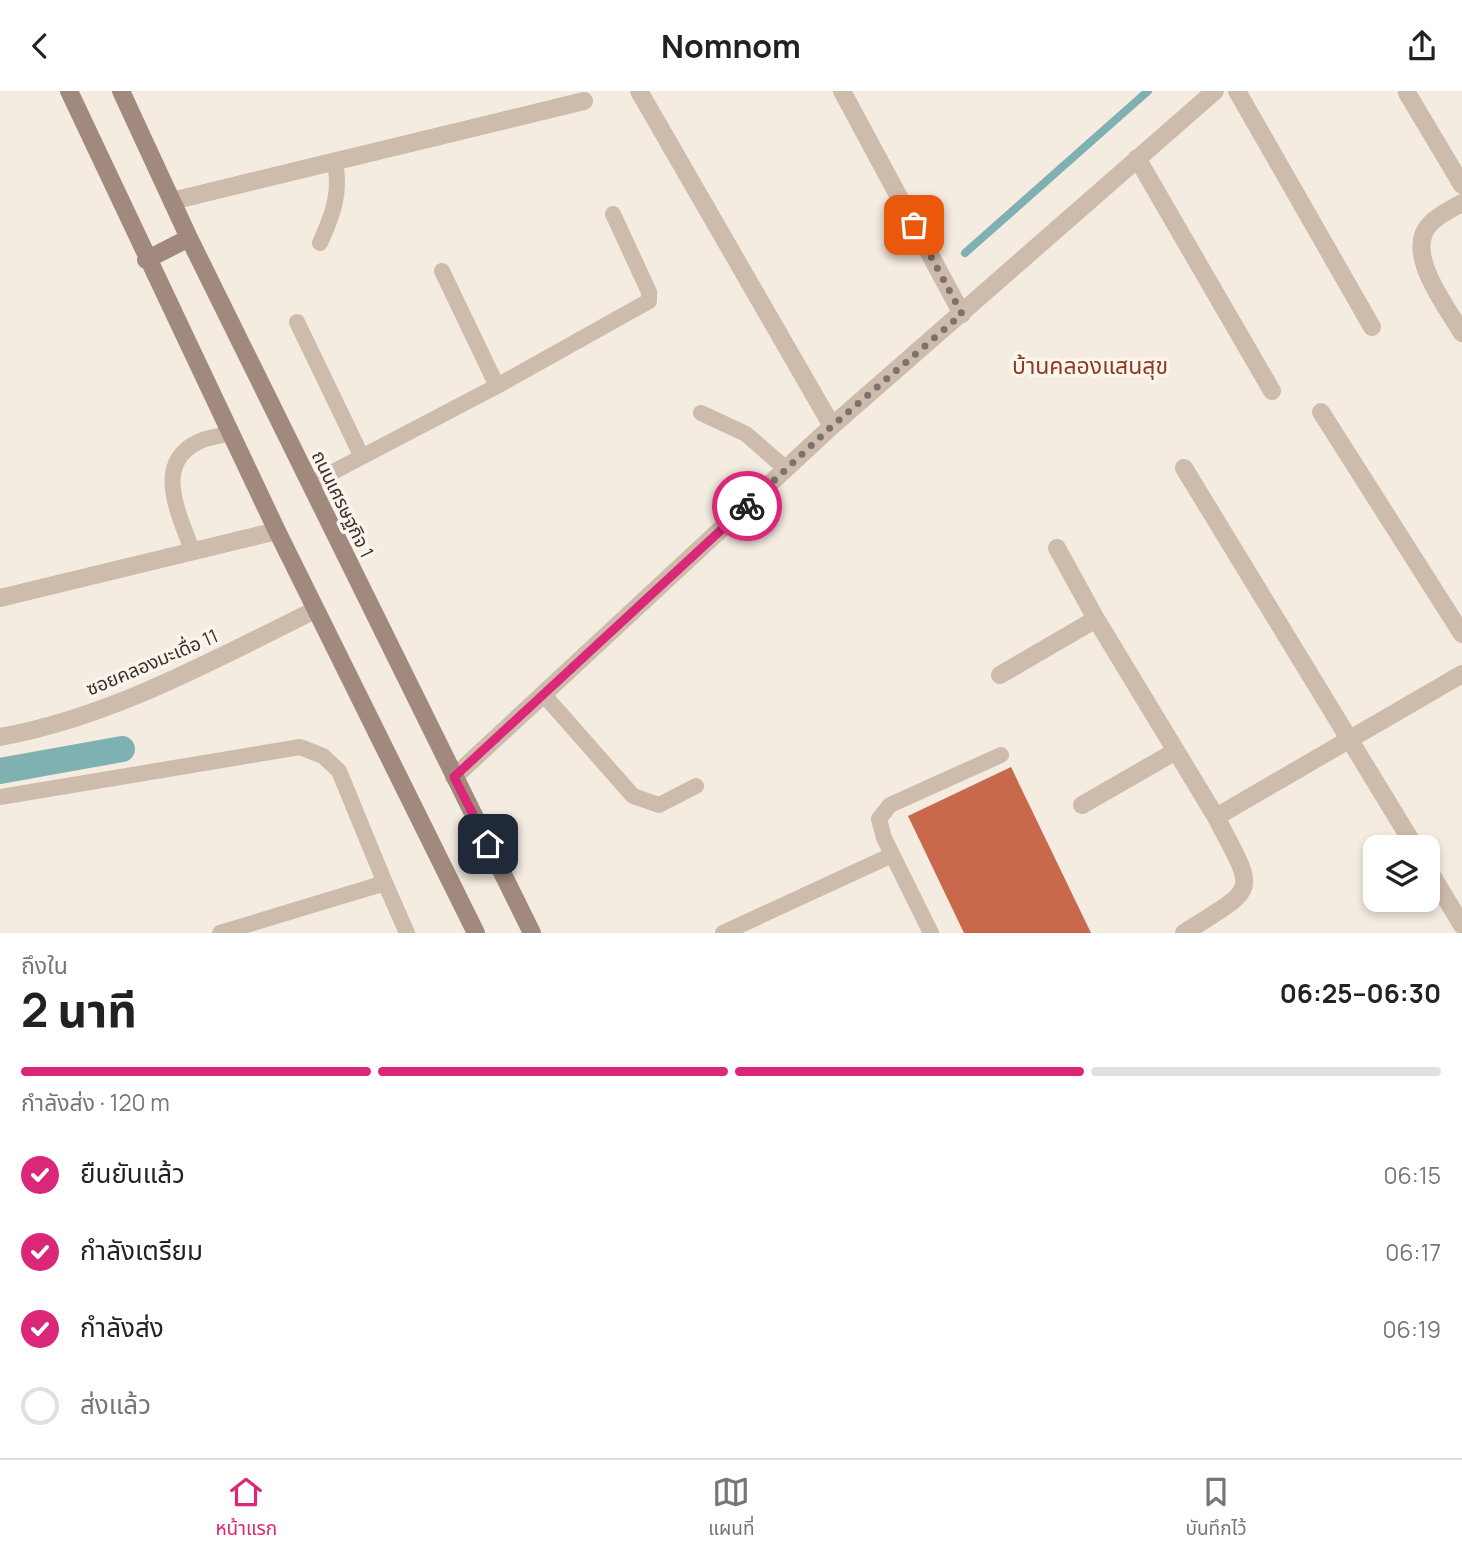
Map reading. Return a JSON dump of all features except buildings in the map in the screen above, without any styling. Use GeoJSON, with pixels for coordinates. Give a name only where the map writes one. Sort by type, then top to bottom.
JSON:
{"type":"FeatureCollection","features":[{"type":"Feature","properties":{"kind":"main road"},"geometry":{"type":"LineString","coordinates":[[69,91],[146,260],[315,610],[476,933]]}},
{"type":"Feature","properties":{"kind":"main road","name":"ถนนเศรษฐกิจ 1"},"geometry":{"type":"LineString","coordinates":[[121,91],[189,238],[532,933]]}},
{"type":"Feature","properties":{"kind":"main road"},"geometry":{"type":"LineString","coordinates":[[146,260],[189,238]]}},
{"type":"Feature","properties":{"kind":"street"},"geometry":{"type":"LineString","coordinates":[[639,91],[832,426]]}},
{"type":"Feature","properties":{"kind":"street"},"geometry":{"type":"LineString","coordinates":[[842,91],[962,314]]}},
{"type":"Feature","properties":{"kind":"street"},"geometry":{"type":"LineString","coordinates":[[454,777],[832,426],[1215,91]]}},
{"type":"Feature","properties":{"kind":"street"},"geometry":{"type":"LineString","coordinates":[[1237,91],[1372,327]]}},
{"type":"Feature","properties":{"kind":"street"},"geometry":{"type":"LineString","coordinates":[[1407,93],[1462,185]]}},
{"type":"Feature","properties":{"kind":"street"},"geometry":{"type":"LineString","coordinates":[[172,201],[584,101]]}},
{"type":"Feature","properties":{"kind":"street"},"geometry":{"type":"LineString","coordinates":[[1137,158],[1272,391]]}},
{"type":"Feature","properties":{"kind":"street"},"geometry":{"type":"LineString","coordinates":[[1462,203],[1427,226],[1420,245],[1426,272],[1462,333]]}},
{"type":"Feature","properties":{"kind":"street"},"geometry":{"type":"LineString","coordinates":[[1321,412],[1462,634]]}},
{"type":"Feature","properties":{"kind":"street"},"geometry":{"type":"LineString","coordinates":[[1184,468],[1408,835]]}},
{"type":"Feature","properties":{"kind":"street"},"geometry":{"type":"LineString","coordinates":[[0,597],[277,531]]}},
{"type":"Feature","properties":{"kind":"street"},"geometry":{"type":"LineString","coordinates":[[1057,548],[1096,619],[1216,817],[1245,873],[1246,887],[1239,897],[1184,933]]}},
{"type":"Feature","properties":{"kind":"street","name":"ซอยคลองมะเดื่อ 11"},"geometry":{"type":"LineString","coordinates":[[0,737],[86,713],[148,690],[315,610]]}},
{"type":"Feature","properties":{"kind":"street"},"geometry":{"type":"LineString","coordinates":[[1000,675],[1096,619]]}},
{"type":"Feature","properties":{"kind":"street"},"geometry":{"type":"LineString","coordinates":[[1216,817],[1462,674]]}},
{"type":"Feature","properties":{"kind":"street"},"geometry":{"type":"LineString","coordinates":[[1082,805],[1176,751]]}},
{"type":"Feature","properties":{"kind":"street"},"geometry":{"type":"LineString","coordinates":[[1440,889],[1462,925]]}},
{"type":"Feature","properties":{"kind":"lane"},"geometry":{"type":"LineString","coordinates":[[320,243],[336,207],[339,182],[335,162]]}},
{"type":"Feature","properties":{"kind":"lane"},"geometry":{"type":"LineString","coordinates":[[310,484],[497,387],[649,301],[649,292],[613,214]]}},
{"type":"Feature","properties":{"kind":"lane"},"geometry":{"type":"LineString","coordinates":[[442,271],[497,387]]}},
{"type":"Feature","properties":{"kind":"lane"},"geometry":{"type":"LineString","coordinates":[[297,322],[361,456]]}},
{"type":"Feature","properties":{"kind":"lane"},"geometry":{"type":"LineString","coordinates":[[701,413],[746,434],[786,469]]}},
{"type":"Feature","properties":{"kind":"lane"},"geometry":{"type":"LineString","coordinates":[[192,550],[173,495],[173,471],[189,448],[199,441],[230,433]]}},
{"type":"Feature","properties":{"kind":"lane"},"geometry":{"type":"LineString","coordinates":[[544,695],[633,796],[659,805],[696,786]]}},
{"type":"Feature","properties":{"kind":"lane"},"geometry":{"type":"LineString","coordinates":[[0,797],[300,747],[323,756],[339,771],[407,933]]}},
{"type":"Feature","properties":{"kind":"lane"},"geometry":{"type":"LineString","coordinates":[[931,933],[892,855],[878,819],[890,805],[1001,755]]}},
{"type":"Feature","properties":{"kind":"lane"},"geometry":{"type":"LineString","coordinates":[[723,933],[892,855]]}},
{"type":"Feature","properties":{"kind":"lane"},"geometry":{"type":"LineString","coordinates":[[220,933],[385,883]]}},
{"type":"Feature","properties":{"kind":"waterway"},"geometry":{"type":"LineString","coordinates":[[965,253],[1148,91]]}},
{"type":"Feature","properties":{"kind":"waterway"},"geometry":{"type":"LineString","coordinates":[[0,771],[122,749]]}},
{"type":"Feature","properties":{"kind":"way so far"},"geometry":{"type":"LineString","coordinates":[[747,506],[832,426],[962,314],[914,225]]}},
{"type":"Feature","properties":{"kind":"district","name":"บ้านคลองแสนสุข"},"geometry":{"type":"Point","coordinates":[1090,366]}},
{"type":"Feature","properties":{"kind":"route"},"geometry":{"type":"LineString","coordinates":[[488,844],[454,777],[747,506]]}}]}
